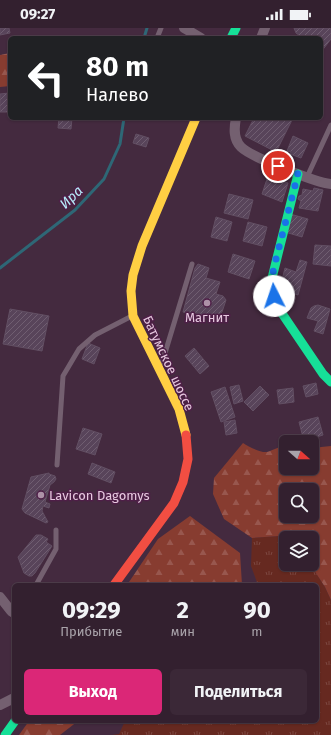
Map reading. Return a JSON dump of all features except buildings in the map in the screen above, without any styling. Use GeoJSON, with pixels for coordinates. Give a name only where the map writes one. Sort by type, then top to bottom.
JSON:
{"type":"FeatureCollection","features":[{"type":"Feature","properties":{"kind":"main road","name":"Батумское шоссе"},"geometry":{"type":"LineString","coordinates":[[115,583],[174,504],[183,482],[188,459],[186,436],[179,409],[132,316],[131,291],[133,275],[142,246],[195,120]]}},
{"type":"Feature","properties":{"kind":"main road"},"geometry":{"type":"LineString","coordinates":[[302,176],[275,263],[271,282],[279,309],[323,374],[331,382]]}},
{"type":"Feature","properties":{"kind":"main road"},"geometry":{"type":"LineString","coordinates":[[5,735],[14,723]]}},
{"type":"Feature","properties":{"kind":"street"},"geometry":{"type":"LineString","coordinates":[[184,28],[198,36]]}},
{"type":"Feature","properties":{"kind":"street"},"geometry":{"type":"LineString","coordinates":[[236,120],[233,130],[241,148],[275,165],[302,176],[331,184]]}},
{"type":"Feature","properties":{"kind":"street"},"geometry":{"type":"LineString","coordinates":[[0,597],[12,612]]}},
{"type":"Feature","properties":{"kind":"street"},"geometry":{"type":"LineString","coordinates":[[0,705],[12,699]]}},
{"type":"Feature","properties":{"kind":"lane"},"geometry":{"type":"LineString","coordinates":[[302,176],[331,125]]}},
{"type":"Feature","properties":{"kind":"lane"},"geometry":{"type":"LineString","coordinates":[[160,369],[192,264]]}},
{"type":"Feature","properties":{"kind":"lane"},"geometry":{"type":"LineString","coordinates":[[57,465],[63,376],[79,349],[95,335],[132,316]]}},
{"type":"Feature","properties":{"kind":"lane"},"geometry":{"type":"LineString","coordinates":[[37,583],[56,549],[56,530]]}},
{"type":"Feature","properties":{"kind":"green space"},"geometry":{"type":"Polygon","coordinates":[[[8,53],[8,86],[0,87],[0,55],[8,53]]]}},
{"type":"Feature","properties":{"kind":"green space"},"geometry":{"type":"Polygon","coordinates":[[[243,443],[262,452],[267,452],[279,448],[279,475],[319,475],[319,447],[331,446],[331,600],[315,571],[319,571],[319,531],[279,531],[279,536],[252,538],[224,519],[213,494],[214,478],[243,443]]]}},
{"type":"Feature","properties":{"kind":"green space"},"geometry":{"type":"Polygon","coordinates":[[[190,516],[240,553],[242,583],[128,583],[158,539],[190,516]]]}},
{"type":"Feature","properties":{"kind":"green space"},"geometry":{"type":"Polygon","coordinates":[[[279,536],[279,571],[315,571],[325,587],[331,600],[331,735],[112,735],[119,734],[124,723],[319,723],[319,583],[257,583],[251,566],[252,538],[279,536]]]}},
{"type":"Feature","properties":{"kind":"green space"},"geometry":{"type":"Polygon","coordinates":[[[28,723],[75,723],[60,735],[19,735],[28,723]]]}},
{"type":"Feature","properties":{"kind":"waterway","name":"Ира"},"geometry":{"type":"LineString","coordinates":[[145,36],[147,28]]}},
{"type":"Feature","properties":{"kind":"waterway","name":"Ира"},"geometry":{"type":"LineString","coordinates":[[0,268],[75,210],[104,179],[120,144],[124,120]]}},
{"type":"Feature","properties":{"kind":"traffic: fast"},"geometry":{"type":"LineString","coordinates":[[232,36],[236,28]]}},
{"type":"Feature","properties":{"kind":"traffic: fast"},"geometry":{"type":"LineString","coordinates":[[298,174],[271,282],[273,296],[279,309],[323,374],[331,382]]}},
{"type":"Feature","properties":{"kind":"traffic: fast"},"geometry":{"type":"LineString","coordinates":[[5,735],[14,723]]}},
{"type":"Feature","properties":{"kind":"traffic: slow"},"geometry":{"type":"LineString","coordinates":[[186,435],[179,409],[133,316],[131,291],[133,275],[142,246],[195,120]]}},
{"type":"Feature","properties":{"kind":"traffic: jam"},"geometry":{"type":"LineString","coordinates":[[115,583],[174,503],[183,482],[188,459],[186,435]]}},
{"type":"Feature","properties":{"kind":"place","name":"Магнит"},"geometry":{"type":"Point","coordinates":[207,303]}},
{"type":"Feature","properties":{"kind":"place","name":"Lavicon Dagomys"},"geometry":{"type":"Point","coordinates":[41,495]}},
{"type":"Feature","properties":{"kind":"route"},"geometry":{"type":"LineString","coordinates":[[274,296],[271,282],[298,174],[278,166]]}}]}
